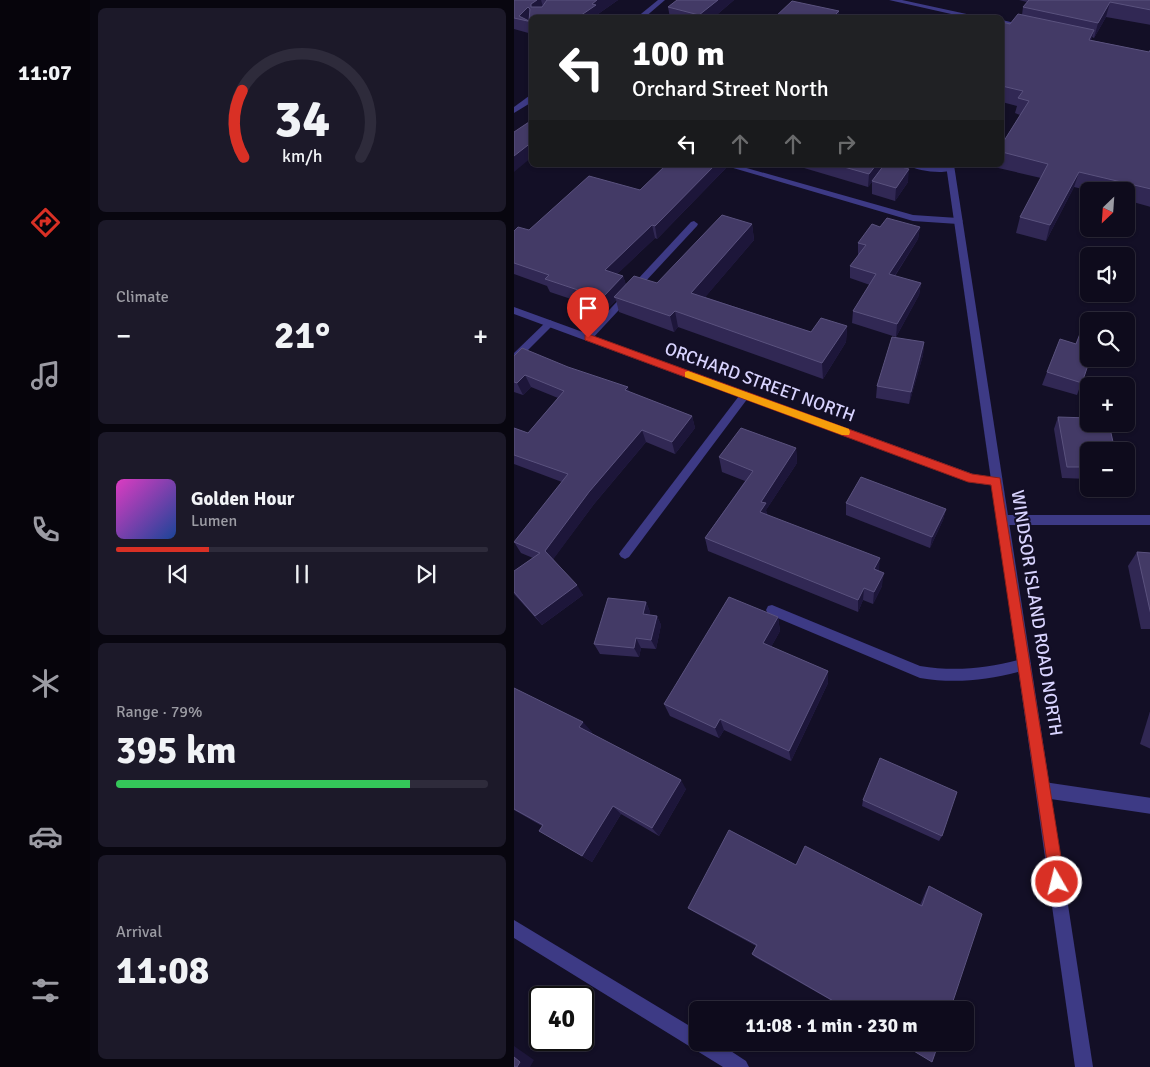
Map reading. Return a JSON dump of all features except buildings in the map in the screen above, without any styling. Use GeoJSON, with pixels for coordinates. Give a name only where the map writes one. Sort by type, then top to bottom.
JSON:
{"type":"FeatureCollection","features":[{"type":"Feature","properties":{"kind":"street"},"geometry":{"type":"LineString","coordinates":[[642,15],[662,0]]}},
{"type":"Feature","properties":{"kind":"street"},"geometry":{"type":"LineString","coordinates":[[892,0],[967,15]]}},
{"type":"Feature","properties":{"kind":"street"},"geometry":{"type":"LineString","coordinates":[[1004,22],[1039,30]]}},
{"type":"Feature","properties":{"kind":"street"},"geometry":{"type":"LineString","coordinates":[[514,111],[529,100]]}},
{"type":"Feature","properties":{"kind":"street"},"geometry":{"type":"LineString","coordinates":[[734,167],[913,218],[958,221]]}},
{"type":"Feature","properties":{"kind":"street"},"geometry":{"type":"LineString","coordinates":[[919,167],[950,167]]}},
{"type":"Feature","properties":{"kind":"street","name":"WINDSOR ISLAND ROAD NORTH"},"geometry":{"type":"LineString","coordinates":[[950,167],[1084,1067]]}},
{"type":"Feature","properties":{"kind":"street","name":"ORCHARD STREET NORTH"},"geometry":{"type":"LineString","coordinates":[[514,310],[972,479],[996,482]]}},
{"type":"Feature","properties":{"kind":"street"},"geometry":{"type":"LineString","coordinates":[[1002,520],[1150,520]]}},
{"type":"Feature","properties":{"kind":"street"},"geometry":{"type":"LineString","coordinates":[[1044,790],[1150,806]]}},
{"type":"Feature","properties":{"kind":"street"},"geometry":{"type":"LineString","coordinates":[[514,928],[689,1036]]}},
{"type":"Feature","properties":{"kind":"street"},"geometry":{"type":"LineString","coordinates":[[714,1051],[740,1067]]}},
{"type":"Feature","properties":{"kind":"lane"},"geometry":{"type":"LineString","coordinates":[[588,338],[694,224]]}},
{"type":"Feature","properties":{"kind":"lane"},"geometry":{"type":"LineString","coordinates":[[514,359],[550,323]]}},
{"type":"Feature","properties":{"kind":"lane"},"geometry":{"type":"LineString","coordinates":[[625,554],[745,395]]}},
{"type":"Feature","properties":{"kind":"lane"},"geometry":{"type":"LineString","coordinates":[[772,610],[920,672],[943,677],[966,677],[1002,671],[1025,664]]}},
{"type":"Feature","properties":{"kind":"slow traffic"},"geometry":{"type":"LineString","coordinates":[[688,374],[845,432]]}},
{"type":"Feature","properties":{"kind":"route"},"geometry":{"type":"LineString","coordinates":[[588,338],[972,479],[996,482],[1057,882]]}}]}
